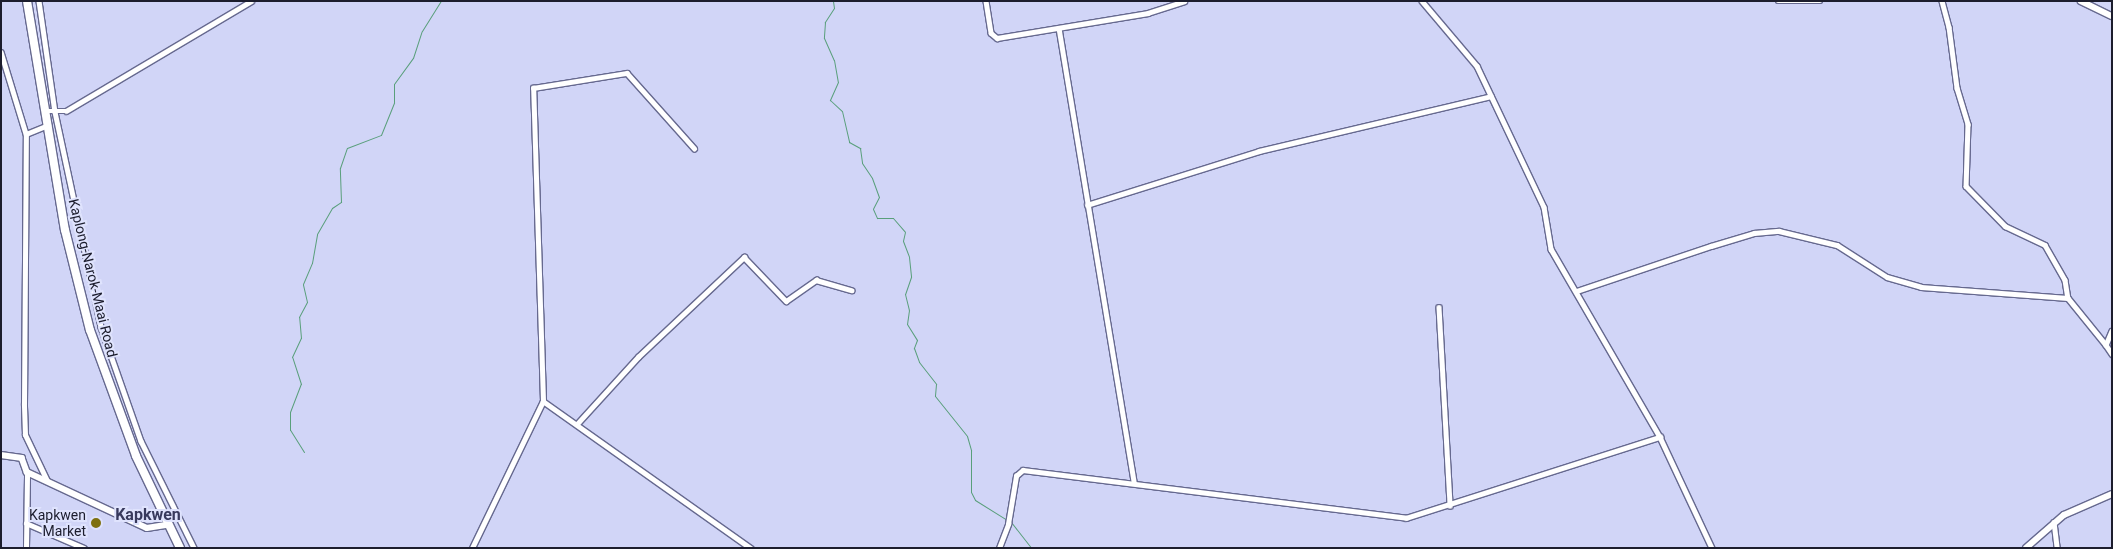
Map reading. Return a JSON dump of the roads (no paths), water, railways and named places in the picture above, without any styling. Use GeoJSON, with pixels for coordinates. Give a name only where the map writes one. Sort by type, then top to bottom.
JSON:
{"type":"FeatureCollection","features":[{"type":"Feature","properties":{"kind":"highway","name":"Kaplong-Narok-Maai Road"},"geometry":{"type":"LineString","coordinates":[[27,1],[65,230],[90,330],[128,438],[180,548]]}},
{"type":"Feature","properties":{"kind":"street"},"geometry":{"type":"LineString","coordinates":[[39,1],[55,112],[78,229],[101,327],[142,441],[194,548]]}},
{"type":"Feature","properties":{"kind":"street"},"geometry":{"type":"LineString","coordinates":[[45,111],[66,110],[251,1]]}},
{"type":"Feature","properties":{"kind":"street"},"geometry":{"type":"LineString","coordinates":[[986,1],[991,33],[995,38],[1148,14],[1184,1]]}},
{"type":"Feature","properties":{"kind":"street"},"geometry":{"type":"LineString","coordinates":[[1422,1],[1473,59],[1544,207],[1551,249],[1660,437],[1712,548]]}},
{"type":"Feature","properties":{"kind":"street"},"geometry":{"type":"LineString","coordinates":[[1778,1],[1820,1]]}},
{"type":"Feature","properties":{"kind":"street"},"geometry":{"type":"LineString","coordinates":[[1942,1],[1949,27],[1957,88],[1968,124],[1966,186],[2005,226],[2045,245],[2065,280],[2068,298],[2112,354]]}},
{"type":"Feature","properties":{"kind":"street"},"geometry":{"type":"LineString","coordinates":[[2081,1],[2112,16]]}},
{"type":"Feature","properties":{"kind":"street"},"geometry":{"type":"LineString","coordinates":[[1059,28],[1134,483]]}},
{"type":"Feature","properties":{"kind":"street"},"geometry":{"type":"LineString","coordinates":[[1,52],[26,134],[24,435],[47,481]]}},
{"type":"Feature","properties":{"kind":"street"},"geometry":{"type":"LineString","coordinates":[[472,548],[544,401],[533,88],[627,73],[694,148]]}},
{"type":"Feature","properties":{"kind":"street"},"geometry":{"type":"LineString","coordinates":[[1087,205],[1259,151],[1491,96]]}},
{"type":"Feature","properties":{"kind":"street"},"geometry":{"type":"LineString","coordinates":[[26,134],[48,125]]}},
{"type":"Feature","properties":{"kind":"street"},"geometry":{"type":"LineString","coordinates":[[65,230],[78,229]]}},
{"type":"Feature","properties":{"kind":"street"},"geometry":{"type":"LineString","coordinates":[[1577,292],[1711,246],[1770,230],[1837,245],[1887,277],[1921,287],[2068,298]]}},
{"type":"Feature","properties":{"kind":"street"},"geometry":{"type":"LineString","coordinates":[[576,424],[638,357],[744,257],[786,301],[816,280],[852,290]]}},
{"type":"Feature","properties":{"kind":"street"},"geometry":{"type":"LineString","coordinates":[[1439,308],[1450,506]]}},
{"type":"Feature","properties":{"kind":"street"},"geometry":{"type":"LineString","coordinates":[[90,330],[101,327]]}},
{"type":"Feature","properties":{"kind":"street"},"geometry":{"type":"LineString","coordinates":[[2106,345],[2112,330]]}},
{"type":"Feature","properties":{"kind":"street"},"geometry":{"type":"LineString","coordinates":[[544,401],[751,548]]}},
{"type":"Feature","properties":{"kind":"street"},"geometry":{"type":"LineString","coordinates":[[999,548],[1008,524],[1016,476],[1023,470],[1398,519],[1450,506],[1660,437]]}},
{"type":"Feature","properties":{"kind":"street"},"geometry":{"type":"LineString","coordinates":[[1,455],[22,458],[27,472],[26,548]]}},
{"type":"Feature","properties":{"kind":"street"},"geometry":{"type":"LineString","coordinates":[[27,472],[147,528],[168,525]]}},
{"type":"Feature","properties":{"kind":"street"},"geometry":{"type":"LineString","coordinates":[[2026,548],[2054,522],[2082,506],[2112,494]]}},
{"type":"Feature","properties":{"kind":"street"},"geometry":{"type":"LineString","coordinates":[[2054,522],[2057,548]]}},
{"type":"Feature","properties":{"kind":"street"},"geometry":{"type":"LineString","coordinates":[[26,523],[84,548]]}},
{"type":"Feature","properties":{"kind":"waterway"},"geometry":{"type":"LineString","coordinates":[[304,452],[290,430],[290,412],[301,384],[292,357],[301,338],[299,317],[307,302],[303,284],[312,263],[317,234],[332,208],[341,202],[340,168],[347,148],[381,135],[394,102],[394,84],[413,58],[422,31],[441,1]]}},
{"type":"Feature","properties":{"kind":"waterway"},"geometry":{"type":"LineString","coordinates":[[833,1],[834,8],[825,22],[824,38],[834,60],[838,82],[830,100],[842,111],[849,142],[860,148],[862,163],[872,178],[879,197],[873,209],[877,218],[893,218],[905,232],[903,241],[909,257],[911,277],[905,294],[909,310],[907,324],[917,340],[914,348],[919,362],[936,384],[935,396],[967,436],[971,450],[971,492],[975,500],[1007,520]]}},
{"type":"Feature","properties":{"kind":"waterway"},"geometry":{"type":"LineString","coordinates":[[1011,522],[1031,548]]}},
{"type":"Feature","properties":{"kind":"place","name":"Kapkwen Market"},"geometry":{"type":"Point","coordinates":[96,523]}},
{"type":"Feature","properties":{"kind":"district","name":"Kapkwen"},"geometry":{"type":"Point","coordinates":[148,515]}}]}
